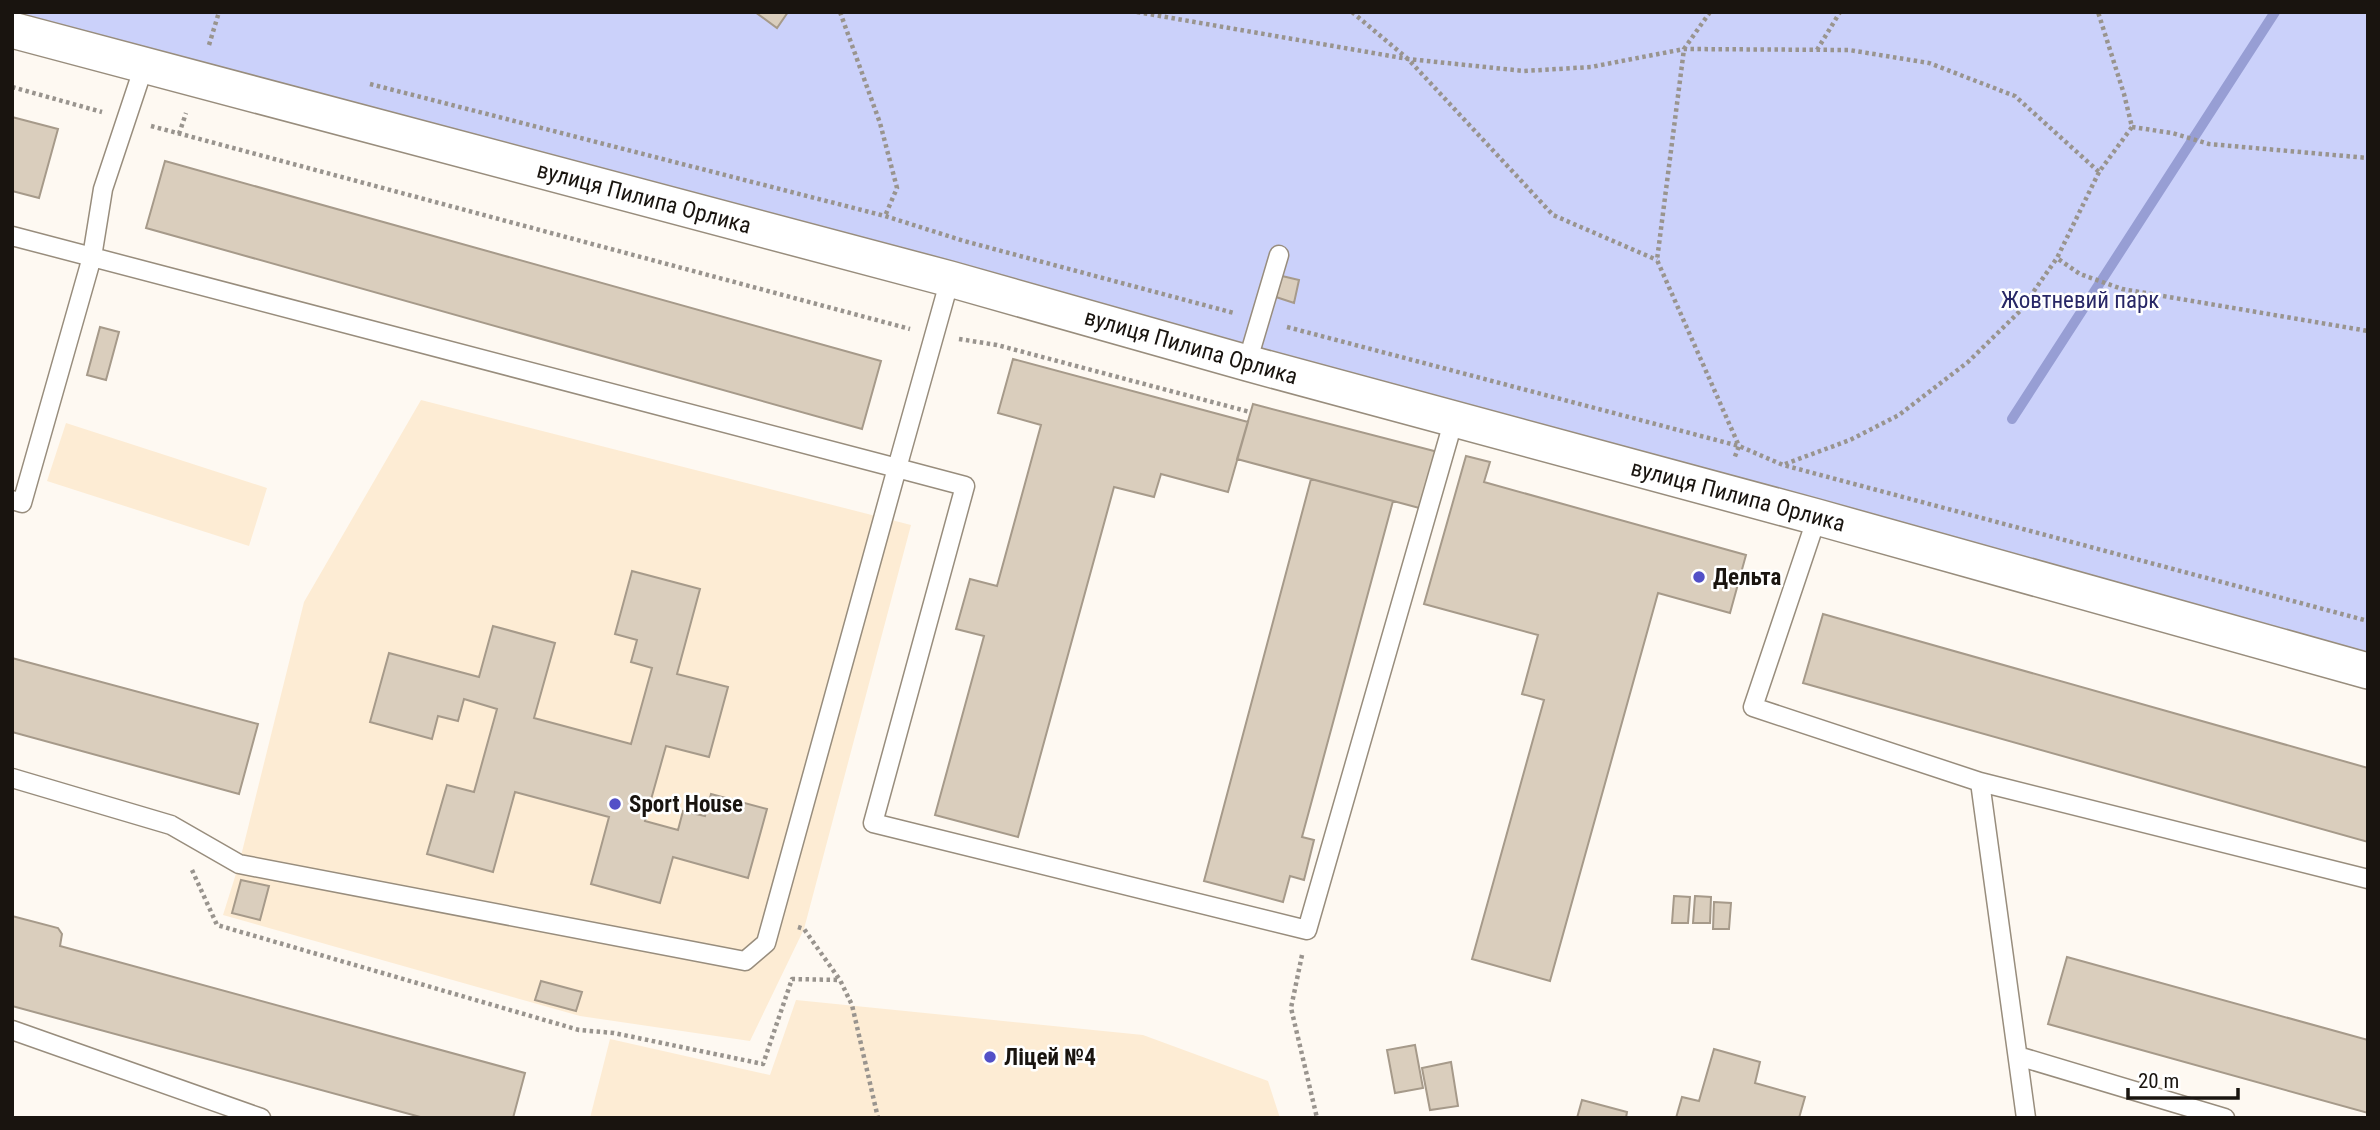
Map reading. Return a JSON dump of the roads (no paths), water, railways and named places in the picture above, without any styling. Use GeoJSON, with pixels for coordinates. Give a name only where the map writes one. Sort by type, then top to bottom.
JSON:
{"type":"FeatureCollection","features":[{"type":"Feature","properties":{"kind":"street","name":"вулиця Пилипа Орлика"},"geometry":{"type":"LineString","coordinates":[[12,30],[950,279],[2368,671]]}},
{"type":"Feature","properties":{"kind":"lane"},"geometry":{"type":"LineString","coordinates":[[12,500],[22,503],[92,257],[103,188],[144,65]]}},
{"type":"Feature","properties":{"kind":"lane"},"geometry":{"type":"LineString","coordinates":[[12,236],[965,486],[873,823],[1307,930],[1454,419]]}},
{"type":"Feature","properties":{"kind":"lane"},"geometry":{"type":"LineString","coordinates":[[1247,363],[1279,255]]}},
{"type":"Feature","properties":{"kind":"lane"},"geometry":{"type":"LineString","coordinates":[[12,778],[171,825],[239,864],[745,961],[766,943],[950,279]]}},
{"type":"Feature","properties":{"kind":"lane"},"geometry":{"type":"LineString","coordinates":[[1817,517],[1753,707],[1980,782],[2368,879]]}},
{"type":"Feature","properties":{"kind":"lane"},"geometry":{"type":"LineString","coordinates":[[1980,782],[2026,1118]]}},
{"type":"Feature","properties":{"kind":"lane"},"geometry":{"type":"LineString","coordinates":[[12,1030],[261,1118]]}},
{"type":"Feature","properties":{"kind":"lane"},"geometry":{"type":"LineString","coordinates":[[2018,1056],[2225,1118]]}},
{"type":"Feature","properties":{"kind":"waterway"},"geometry":{"type":"LineString","coordinates":[[2012,419],[2275,12]]}},
{"type":"Feature","properties":{"kind":"place","name":"Дельта"},"geometry":{"type":"Point","coordinates":[1699,577]}},
{"type":"Feature","properties":{"kind":"place","name":"Sport House"},"geometry":{"type":"Point","coordinates":[615,804]}},
{"type":"Feature","properties":{"kind":"place","name":"Ліцей №4"},"geometry":{"type":"Point","coordinates":[990,1057]}},
{"type":"Feature","properties":{"kind":"park label","name":"Жовтневий парк"},"geometry":{"type":"Point","coordinates":[2080,300]}}]}
